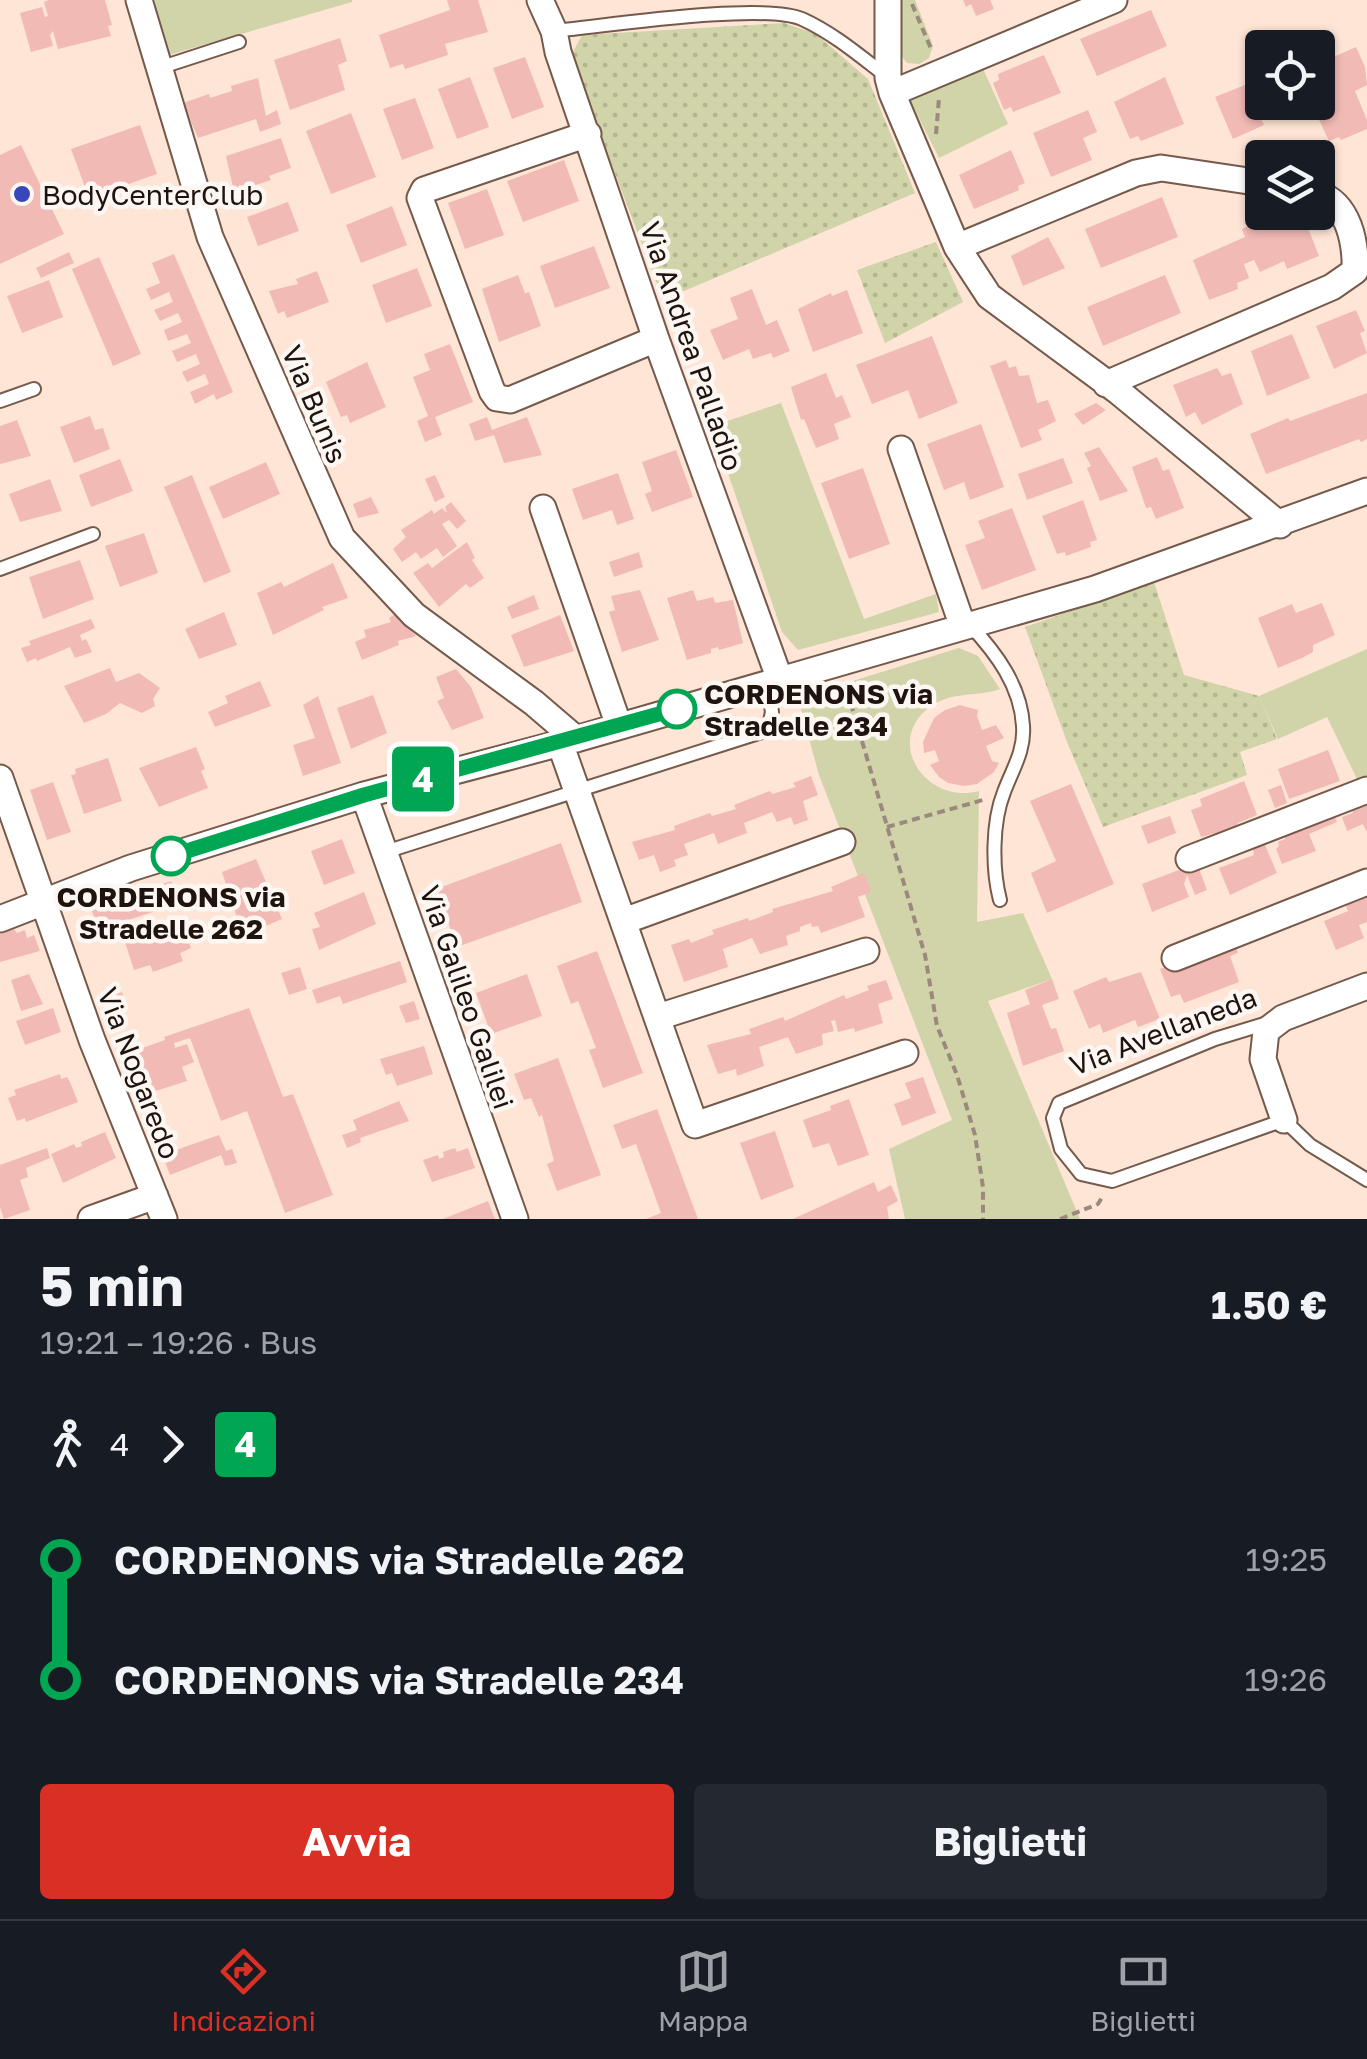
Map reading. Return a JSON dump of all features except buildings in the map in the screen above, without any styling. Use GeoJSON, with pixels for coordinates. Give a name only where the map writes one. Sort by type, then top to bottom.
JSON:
{"type":"FeatureCollection","features":[{"type":"Feature","properties":{"kind":"street","name":"Via Bunis"},"geometry":{"type":"LineString","coordinates":[[139,0],[210,237],[342,538],[414,615],[534,703],[568,741]]}},
{"type":"Feature","properties":{"kind":"street","name":"Via Andrea Palladio"},"geometry":{"type":"LineString","coordinates":[[540,0],[554,31],[774,681]]}},
{"type":"Feature","properties":{"kind":"street"},"geometry":{"type":"LineString","coordinates":[[888,0],[890,85],[956,248],[989,296],[1106,384],[1280,525]]}},
{"type":"Feature","properties":{"kind":"street"},"geometry":{"type":"LineString","coordinates":[[890,85],[1114,0]]}},
{"type":"Feature","properties":{"kind":"street"},"geometry":{"type":"LineString","coordinates":[[588,134],[424,190],[420,198],[497,398],[510,400],[656,339]]}},
{"type":"Feature","properties":{"kind":"street"},"geometry":{"type":"LineString","coordinates":[[956,248],[1136,172],[1161,168],[1245,180]]}},
{"type":"Feature","properties":{"kind":"street"},"geometry":{"type":"LineString","coordinates":[[1106,384],[1332,288],[1355,271],[1356,245],[1346,220],[1335,207]]}},
{"type":"Feature","properties":{"kind":"street"},"geometry":{"type":"LineString","coordinates":[[901,449],[967,626]]}},
{"type":"Feature","properties":{"kind":"street"},"geometry":{"type":"LineString","coordinates":[[0,919],[131,868],[364,795],[568,741],[1095,589],[1367,491]]}},
{"type":"Feature","properties":{"kind":"street"},"geometry":{"type":"LineString","coordinates":[[542,508],[619,726]]}},
{"type":"Feature","properties":{"kind":"street"},"geometry":{"type":"LineString","coordinates":[[568,741],[577,791],[695,1125],[905,1053]]}},
{"type":"Feature","properties":{"kind":"street","name":"Via Nogaredo"},"geometry":{"type":"LineString","coordinates":[[0,778],[92,1040],[160,1208]]}},
{"type":"Feature","properties":{"kind":"street"},"geometry":{"type":"LineString","coordinates":[[1189,859],[1367,790]]}},
{"type":"Feature","properties":{"kind":"street","name":"Via Galileo Galilei"},"geometry":{"type":"LineString","coordinates":[[364,795],[514,1219]]}},
{"type":"Feature","properties":{"kind":"street"},"geometry":{"type":"LineString","coordinates":[[624,921],[842,842]]}},
{"type":"Feature","properties":{"kind":"street"},"geometry":{"type":"LineString","coordinates":[[1174,958],[1367,882]]}},
{"type":"Feature","properties":{"kind":"street"},"geometry":{"type":"LineString","coordinates":[[658,1017],[866,950]]}},
{"type":"Feature","properties":{"kind":"street","name":"Via Avellaneda"},"geometry":{"type":"LineString","coordinates":[[1284,1120],[1263,1058],[1266,1031],[1283,1018],[1367,986]]}},
{"type":"Feature","properties":{"kind":"street"},"geometry":{"type":"LineString","coordinates":[[91,1219],[160,1208]]}},
{"type":"Feature","properties":{"kind":"lane"},"geometry":{"type":"LineString","coordinates":[[554,31],[748,13],[799,18],[843,43],[890,85]]}},
{"type":"Feature","properties":{"kind":"lane"},"geometry":{"type":"LineString","coordinates":[[160,68],[239,42]]}},
{"type":"Feature","properties":{"kind":"lane"},"geometry":{"type":"LineString","coordinates":[[0,401],[34,389]]}},
{"type":"Feature","properties":{"kind":"lane"},"geometry":{"type":"LineString","coordinates":[[0,570],[93,534]]}},
{"type":"Feature","properties":{"kind":"lane"},"geometry":{"type":"LineString","coordinates":[[967,626],[1004,666],[1020,703],[1024,729],[1019,760],[1002,794],[995,882],[1000,900]]}},
{"type":"Feature","properties":{"kind":"lane"},"geometry":{"type":"LineString","coordinates":[[384,852],[768,730],[774,681]]}},
{"type":"Feature","properties":{"kind":"lane","name":"Via Avellaneda"},"geometry":{"type":"LineString","coordinates":[[1112,1181],[1081,1174],[1061,1148],[1053,1118],[1059,1103],[1215,1039],[1283,1018]]}},
{"type":"Feature","properties":{"kind":"lane"},"geometry":{"type":"LineString","coordinates":[[1112,1181],[1284,1120],[1310,1145],[1367,1180]]}},
{"type":"Feature","properties":{"kind":"path"},"geometry":{"type":"LineString","coordinates":[[868,654],[870,670],[849,697],[924,955],[937,1026],[975,1135],[983,1186],[983,1219]]}},
{"type":"Feature","properties":{"kind":"path"},"geometry":{"type":"LineString","coordinates":[[887,827],[1002,794]]}},
{"type":"Feature","properties":{"kind":"path"},"geometry":{"type":"LineString","coordinates":[[1060,1219],[1098,1204],[1112,1181]]}},
{"type":"Feature","properties":{"kind":"green space"},"geometry":{"type":"Polygon","coordinates":[[[154,0],[352,0],[352,2],[165,56],[154,0]]]}},
{"type":"Feature","properties":{"kind":"green space"},"geometry":{"type":"Polygon","coordinates":[[[902,0],[915,0],[933,46],[929,58],[919,64],[907,63],[899,53],[902,0]]]}},
{"type":"Feature","properties":{"kind":"green space"},"geometry":{"type":"Polygon","coordinates":[[[784,23],[816,34],[868,79],[915,193],[663,300],[577,73],[573,52],[582,35],[784,23]]]}},
{"type":"Feature","properties":{"kind":"green space"},"geometry":{"type":"Polygon","coordinates":[[[980,62],[1008,124],[939,158],[911,102],[912,94],[980,62]]]}},
{"type":"Feature","properties":{"kind":"green space"},"geometry":{"type":"Polygon","coordinates":[[[936,242],[963,302],[885,343],[857,270],[936,242]]]}},
{"type":"Feature","properties":{"kind":"green space"},"geometry":{"type":"Polygon","coordinates":[[[781,403],[864,619],[936,594],[939,612],[798,650],[782,632],[712,426],[781,403]]]}},
{"type":"Feature","properties":{"kind":"green space"},"geometry":{"type":"Polygon","coordinates":[[[1154,582],[1184,675],[1259,696],[1277,739],[1240,752],[1247,775],[1103,827],[1025,627],[1154,582]]]}},
{"type":"Feature","properties":{"kind":"green space"},"geometry":{"type":"Polygon","coordinates":[[[959,648],[978,656],[1000,689],[953,697],[926,710],[914,724],[912,755],[929,781],[961,793],[979,791],[977,922],[1023,913],[1052,979],[988,1001],[1080,1219],[905,1219],[889,1149],[952,1120],[819,775],[798,698],[959,648]]]}},
{"type":"Feature","properties":{"kind":"green space"},"geometry":{"type":"Polygon","coordinates":[[[1367,649],[1367,775],[1357,779],[1327,717],[1278,739],[1259,696],[1367,649]]]}},
{"type":"Feature","properties":{"kind":"bus line","name":"4"},"geometry":{"type":"LineString","coordinates":[[171,856],[364,795],[677,709]]}},
{"type":"Feature","properties":{"kind":"place","name":"BodyCenterClub"},"geometry":{"type":"Point","coordinates":[22,194]}},
{"type":"Feature","properties":{"kind":"place","name":"CORDENONS via Stradelle 234"},"geometry":{"type":"Point","coordinates":[677,709]}},
{"type":"Feature","properties":{"kind":"place","name":"CORDENONS via Stradelle 262"},"geometry":{"type":"Point","coordinates":[171,856]}}]}
